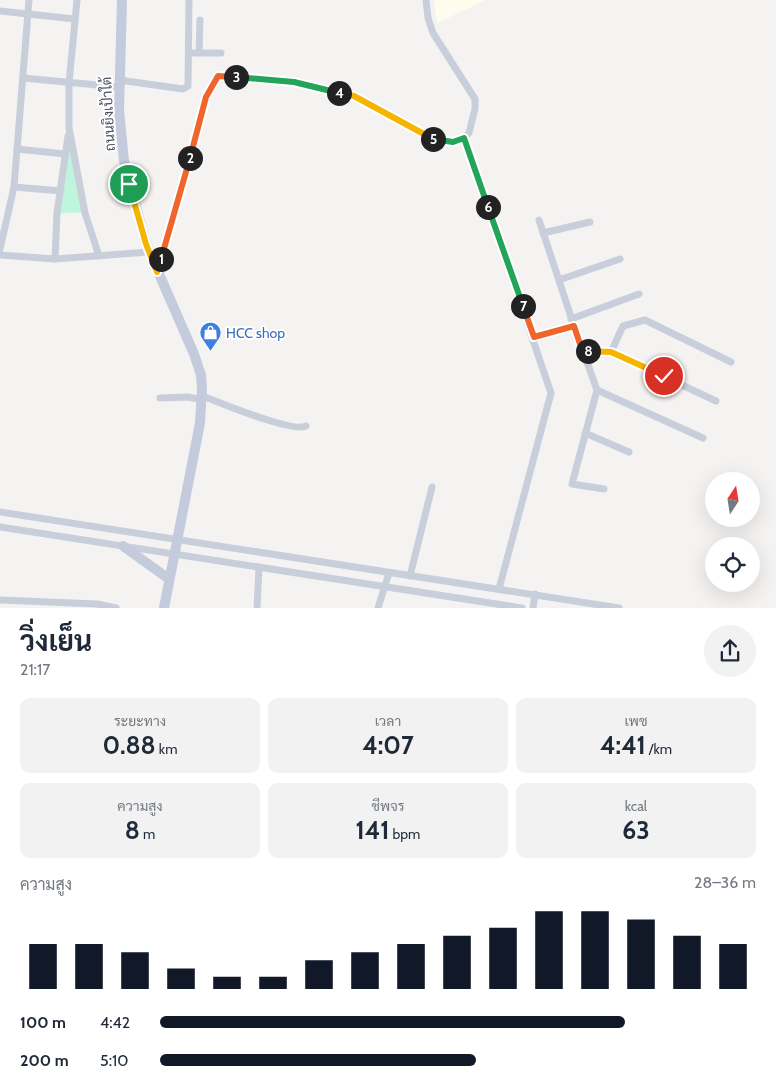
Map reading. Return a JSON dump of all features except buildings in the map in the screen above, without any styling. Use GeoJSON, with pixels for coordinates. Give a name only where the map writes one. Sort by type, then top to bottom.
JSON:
{"type":"FeatureCollection","features":[{"type":"Feature","properties":{"kind":"main road","name":"ถนนยิงเป้าใต้"},"geometry":{"type":"LineString","coordinates":[[122,0],[118,84],[119,120],[124,161],[134,205],[149,252],[194,354],[201,375],[203,398],[164,608]]}},
{"type":"Feature","properties":{"kind":"main road"},"geometry":{"type":"LineString","coordinates":[[122,546],[169,579]]}},
{"type":"Feature","properties":{"kind":"street"},"geometry":{"type":"LineString","coordinates":[[0,249],[14,187],[29,0]]}},
{"type":"Feature","properties":{"kind":"street"},"geometry":{"type":"LineString","coordinates":[[55,259],[60,191],[69,128],[69,83],[77,0]]}},
{"type":"Feature","properties":{"kind":"street"},"geometry":{"type":"LineString","coordinates":[[23,78],[69,83],[186,88],[190,80],[189,0]]}},
{"type":"Feature","properties":{"kind":"street"},"geometry":{"type":"LineString","coordinates":[[157,272],[206,97],[218,76],[294,82],[354,96],[431,138],[453,142],[464,138],[472,125],[475,99],[432,33],[422,0]]}},
{"type":"Feature","properties":{"kind":"street"},"geometry":{"type":"LineString","coordinates":[[426,0],[428,18]]}},
{"type":"Feature","properties":{"kind":"street"},"geometry":{"type":"LineString","coordinates":[[0,12],[75,19]]}},
{"type":"Feature","properties":{"kind":"street"},"geometry":{"type":"LineString","coordinates":[[199,53],[200,20]]}},
{"type":"Feature","properties":{"kind":"street"},"geometry":{"type":"LineString","coordinates":[[190,53],[221,53]]}},
{"type":"Feature","properties":{"kind":"street"},"geometry":{"type":"LineString","coordinates":[[69,128],[85,213],[99,256]]}},
{"type":"Feature","properties":{"kind":"street"},"geometry":{"type":"LineString","coordinates":[[464,138],[534,337],[551,393],[499,589]]}},
{"type":"Feature","properties":{"kind":"street"},"geometry":{"type":"LineString","coordinates":[[17,148],[66,154]]}},
{"type":"Feature","properties":{"kind":"street"},"geometry":{"type":"LineString","coordinates":[[14,187],[60,191]]}},
{"type":"Feature","properties":{"kind":"street"},"geometry":{"type":"LineString","coordinates":[[538,220],[597,390],[572,484],[604,488]]}},
{"type":"Feature","properties":{"kind":"street"},"geometry":{"type":"LineString","coordinates":[[543,233],[590,222]]}},
{"type":"Feature","properties":{"kind":"street"},"geometry":{"type":"LineString","coordinates":[[0,255],[55,259],[149,252]]}},
{"type":"Feature","properties":{"kind":"street"},"geometry":{"type":"LineString","coordinates":[[559,280],[620,259]]}},
{"type":"Feature","properties":{"kind":"street"},"geometry":{"type":"LineString","coordinates":[[534,337],[573,323],[640,294]]}},
{"type":"Feature","properties":{"kind":"street"},"geometry":{"type":"LineString","coordinates":[[611,352],[623,326],[644,320],[731,362]]}},
{"type":"Feature","properties":{"kind":"street"},"geometry":{"type":"LineString","coordinates":[[582,350],[611,352],[716,400]]}},
{"type":"Feature","properties":{"kind":"street"},"geometry":{"type":"LineString","coordinates":[[597,390],[702,438]]}},
{"type":"Feature","properties":{"kind":"street"},"geometry":{"type":"LineString","coordinates":[[160,398],[203,398],[296,428],[306,426]]}},
{"type":"Feature","properties":{"kind":"street"},"geometry":{"type":"LineString","coordinates":[[585,433],[630,452]]}},
{"type":"Feature","properties":{"kind":"street"},"geometry":{"type":"LineString","coordinates":[[410,576],[432,487]]}},
{"type":"Feature","properties":{"kind":"street"},"geometry":{"type":"LineString","coordinates":[[0,512],[389,574],[619,608]]}},
{"type":"Feature","properties":{"kind":"street"},"geometry":{"type":"LineString","coordinates":[[0,527],[259,568],[386,584],[522,608]]}},
{"type":"Feature","properties":{"kind":"street"},"geometry":{"type":"LineString","coordinates":[[257,608],[259,568]]}},
{"type":"Feature","properties":{"kind":"street"},"geometry":{"type":"LineString","coordinates":[[378,608],[389,574]]}},
{"type":"Feature","properties":{"kind":"street"},"geometry":{"type":"LineString","coordinates":[[533,607],[535,596]]}},
{"type":"Feature","properties":{"kind":"street"},"geometry":{"type":"LineString","coordinates":[[0,600],[31,604],[116,608]]}},
{"type":"Feature","properties":{"kind":"shaded area"},"geometry":{"type":"Polygon","coordinates":[[[434,0],[486,0],[437,23],[434,0]]]}},
{"type":"Feature","properties":{"kind":"green space"},"geometry":{"type":"Polygon","coordinates":[[[69,136],[88,212],[60,213],[69,136]]]}},
{"type":"Feature","properties":{"kind":"place","name":"HCC shop"},"geometry":{"type":"Point","coordinates":[210,352]}},
{"type":"Feature","properties":{"kind":"route"},"geometry":{"type":"LineString","coordinates":[[129,184],[146,244],[157,272],[206,97],[218,76],[294,82],[354,96],[431,138],[453,142],[458,142],[464,138],[534,337],[574,326],[582,350],[611,352],[664,376]]}}]}
